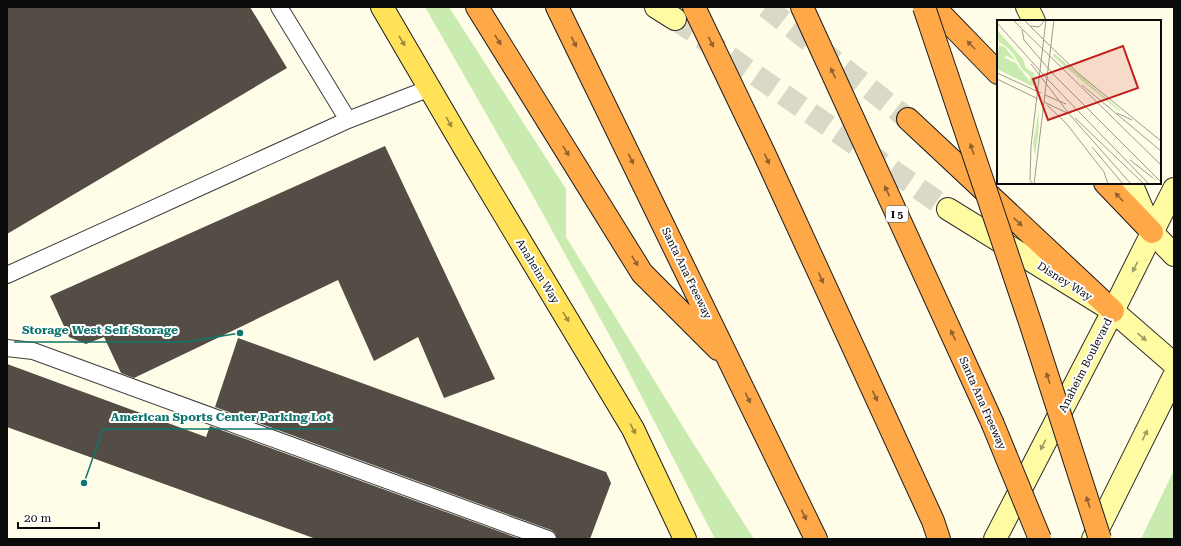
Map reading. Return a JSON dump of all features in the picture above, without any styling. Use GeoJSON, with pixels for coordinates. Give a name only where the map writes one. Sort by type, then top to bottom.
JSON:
{"type":"FeatureCollection","features":[{"type":"Feature","properties":{"kind":"highway"},"geometry":{"type":"LineString","coordinates":[[477,7],[642,273],[731,363]]}},
{"type":"Feature","properties":{"kind":"highway","name":"Santa Ana Freeway"},"geometry":{"type":"LineString","coordinates":[[557,7],[816,539]]}},
{"type":"Feature","properties":{"kind":"highway"},"geometry":{"type":"LineString","coordinates":[[694,7],[764,153],[936,530]]}},
{"type":"Feature","properties":{"kind":"highway","name":"Santa Ana Freeway"},"geometry":{"type":"LineString","coordinates":[[802,7],[992,422],[1040,539]]}},
{"type":"Feature","properties":{"kind":"highway"},"geometry":{"type":"LineString","coordinates":[[924,7],[1031,324],[1100,539]]}},
{"type":"Feature","properties":{"kind":"highway"},"geometry":{"type":"LineString","coordinates":[[934,7],[997,72]]}},
{"type":"Feature","properties":{"kind":"highway"},"geometry":{"type":"LineString","coordinates":[[908,119],[1113,311]]}},
{"type":"Feature","properties":{"kind":"highway"},"geometry":{"type":"LineString","coordinates":[[1106,184],[1152,232]]}},
{"type":"Feature","properties":{"kind":"main road","name":"Anaheim Way"},"geometry":{"type":"LineString","coordinates":[[382,7],[634,429],[685,539]]}},
{"type":"Feature","properties":{"kind":"main road"},"geometry":{"type":"LineString","coordinates":[[656,7],[675,19]]}},
{"type":"Feature","properties":{"kind":"main road"},"geometry":{"type":"LineString","coordinates":[[1027,7],[1034,20]]}},
{"type":"Feature","properties":{"kind":"main road"},"geometry":{"type":"LineString","coordinates":[[1131,184],[1152,232],[1174,255]]}},
{"type":"Feature","properties":{"kind":"main road","name":"Anaheim Boulevard"},"geometry":{"type":"LineString","coordinates":[[995,539],[1113,311],[1174,189]]}},
{"type":"Feature","properties":{"kind":"main road","name":"Disney Way"},"geometry":{"type":"LineString","coordinates":[[948,209],[1113,311],[1174,364]]}},
{"type":"Feature","properties":{"kind":"main road"},"geometry":{"type":"LineString","coordinates":[[1093,539],[1174,376]]}},
{"type":"Feature","properties":{"kind":"lane"},"geometry":{"type":"LineString","coordinates":[[279,7],[348,120]]}},
{"type":"Feature","properties":{"kind":"lane"},"geometry":{"type":"LineString","coordinates":[[7,275],[348,120],[430,88]]}},
{"type":"Feature","properties":{"kind":"lane"},"geometry":{"type":"LineString","coordinates":[[7,348],[33,351],[548,539]]}},
{"type":"Feature","properties":{"kind":"green space"},"geometry":{"type":"Polygon","coordinates":[[[425,7],[449,7],[566,189],[566,237],[754,539],[715,539],[617,349],[532,194],[425,7]]]}},
{"type":"Feature","properties":{"kind":"green space"},"geometry":{"type":"Polygon","coordinates":[[[1174,470],[1174,539],[1141,539],[1174,470]]]}},
{"type":"Feature","properties":{"kind":"building"},"geometry":{"type":"Polygon","coordinates":[[[7,7],[250,7],[287,68],[7,234],[7,7]]]}},
{"type":"Feature","properties":{"kind":"building"},"geometry":{"type":"Polygon","coordinates":[[[385,146],[495,379],[444,398],[418,337],[374,361],[338,280],[134,378],[121,373],[104,337],[86,344],[69,337],[50,296],[385,146]]]}},
{"type":"Feature","properties":{"kind":"building"},"geometry":{"type":"Polygon","coordinates":[[[238,338],[606,472],[611,483],[590,539],[557,539],[555,533],[551,530],[215,407],[238,338]]]}},
{"type":"Feature","properties":{"kind":"building"},"geometry":{"type":"Polygon","coordinates":[[[7,364],[206,437],[210,426],[520,539],[316,539],[7,427],[7,364]]]}},
{"type":"Feature","properties":{"kind":"tunnel"},"geometry":{"type":"LineString","coordinates":[[766,7],[908,119]]}},
{"type":"Feature","properties":{"kind":"tunnel"},"geometry":{"type":"LineString","coordinates":[[675,19],[948,209]]}},
{"type":"Feature","properties":{"kind":"place","name":"Storage West Self Storage"},"geometry":{"type":"Point","coordinates":[240,333]}},
{"type":"Feature","properties":{"kind":"place","name":"American Sports Center Parking Lot"},"geometry":{"type":"Point","coordinates":[84,483]}}]}
